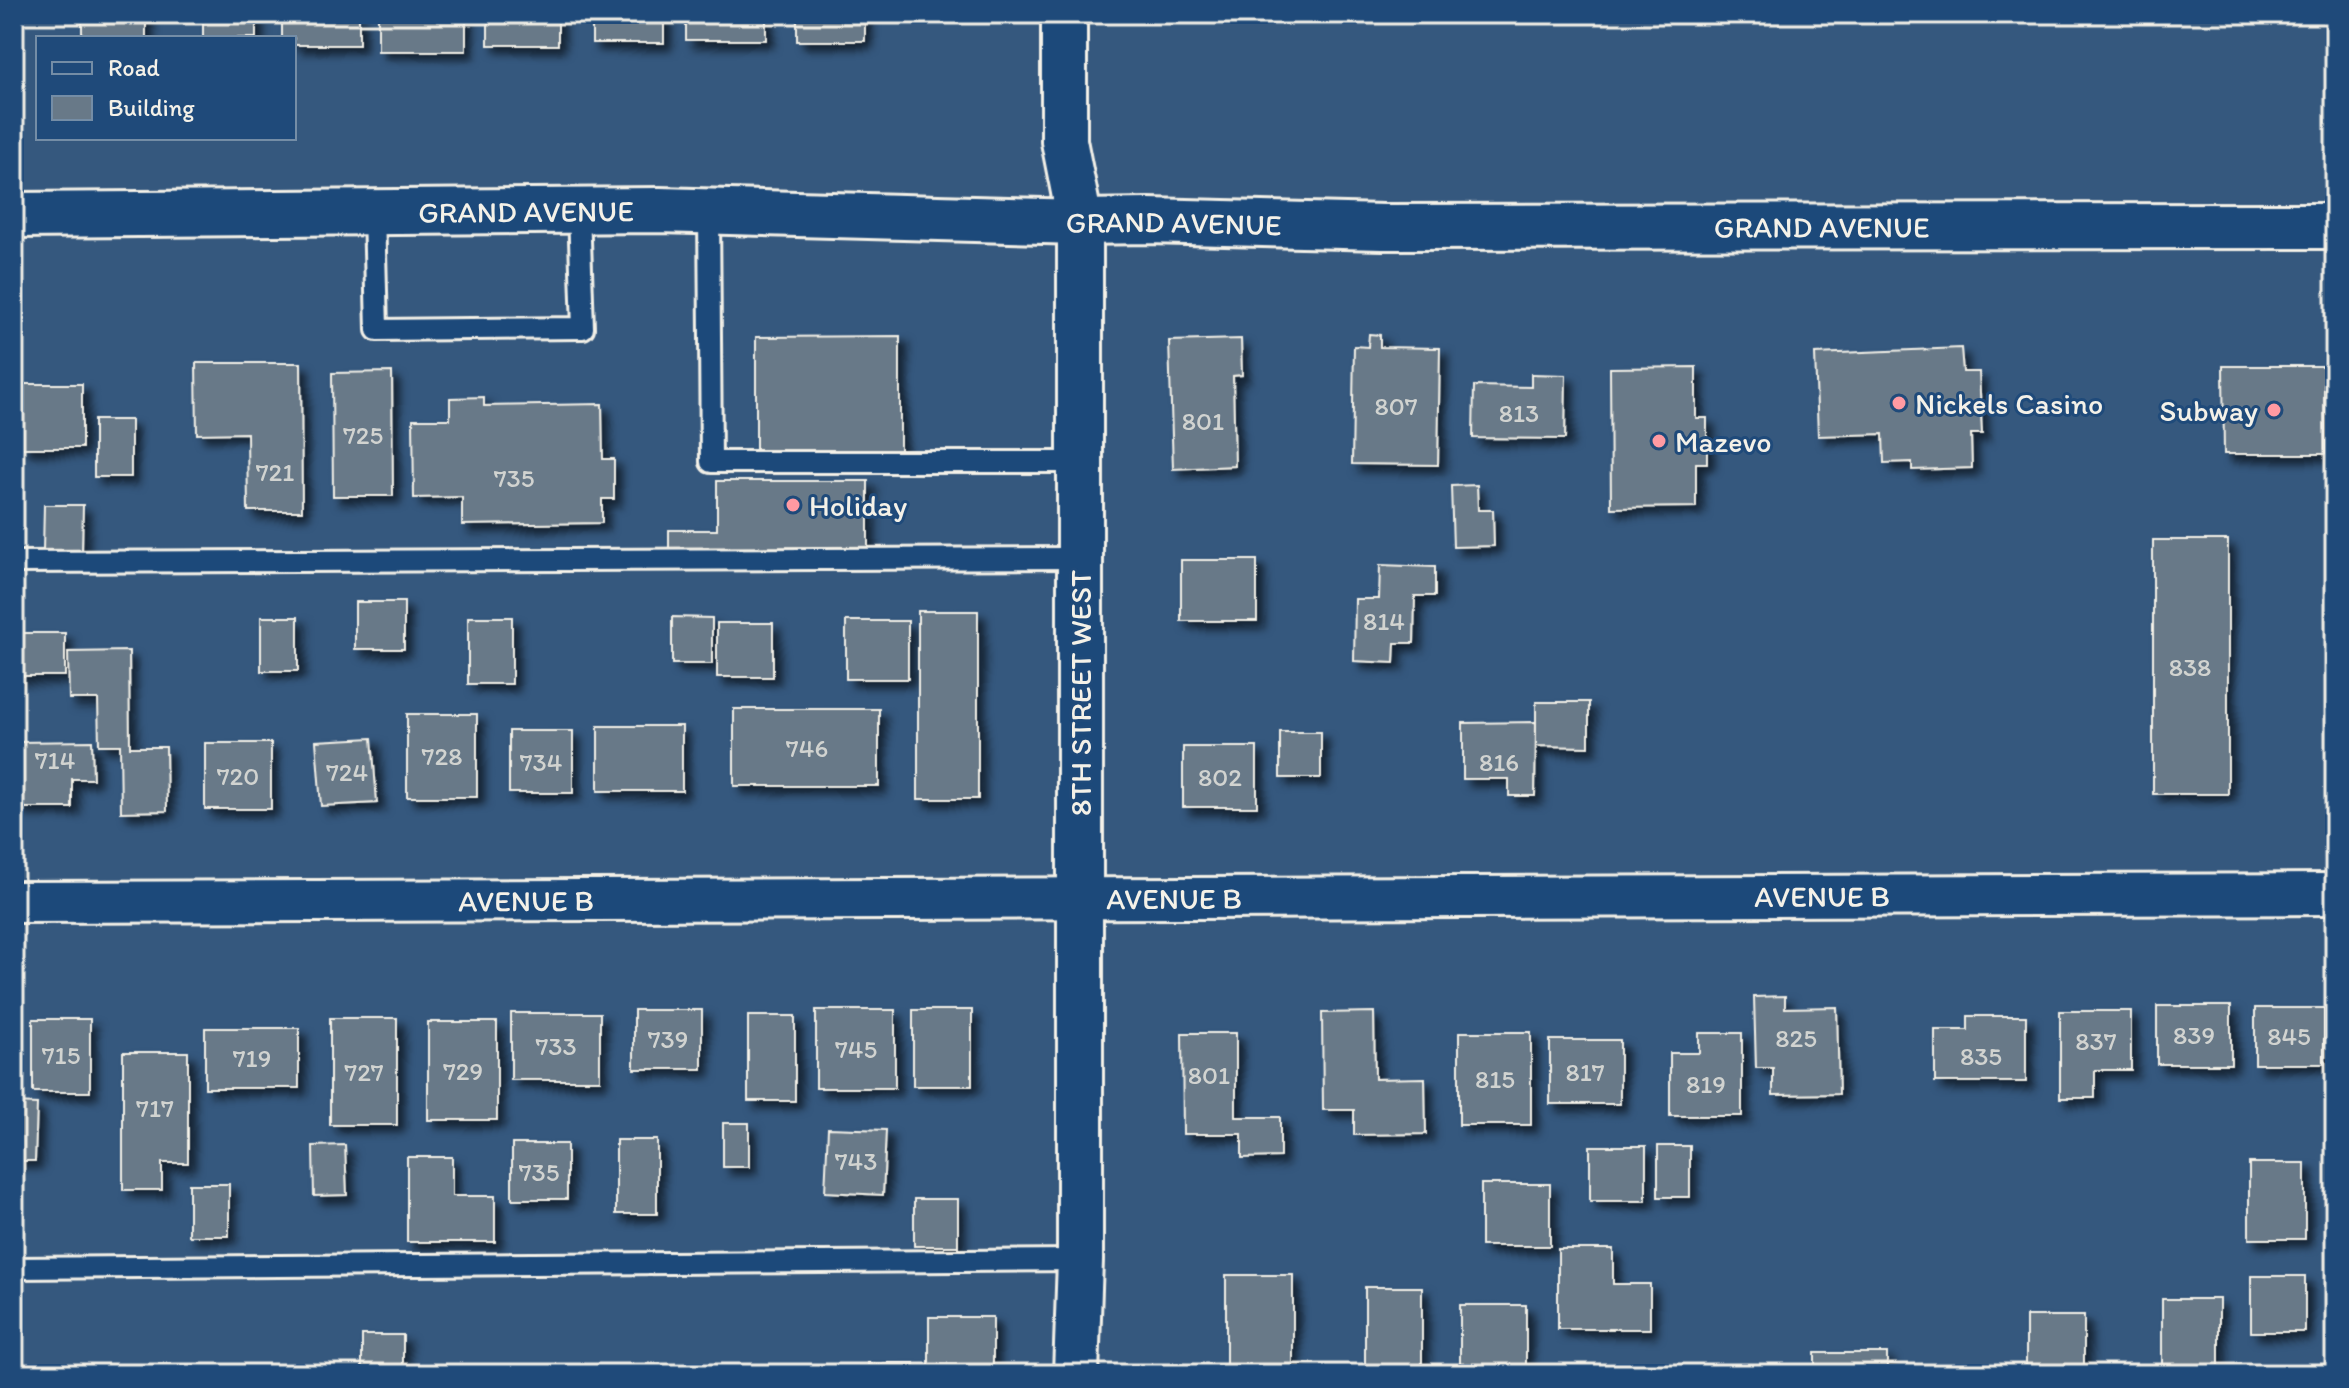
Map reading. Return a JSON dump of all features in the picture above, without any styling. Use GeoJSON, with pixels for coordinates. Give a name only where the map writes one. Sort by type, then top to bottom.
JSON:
{"type":"FeatureCollection","features":[{"type":"Feature","properties":{"kind":"main road","name":"8TH STREET WEST"},"geometry":{"type":"LineString","coordinates":[[1064,14],[1064,141],[1080,222],[1080,1260],[1076,1374]]}},
{"type":"Feature","properties":{"kind":"main road","name":"GRAND AVENUE"},"geometry":{"type":"LineString","coordinates":[[14,215],[709,211],[1383,227],[2335,226]]}},
{"type":"Feature","properties":{"kind":"street","name":"AVENUE B"},"geometry":{"type":"LineString","coordinates":[[14,902],[2335,894]]}},
{"type":"Feature","properties":{"kind":"lane"},"geometry":{"type":"LineString","coordinates":[[374,212],[377,330],[583,328],[579,211]]}},
{"type":"Feature","properties":{"kind":"lane"},"geometry":{"type":"LineString","coordinates":[[709,211],[711,462],[1080,462]]}},
{"type":"Feature","properties":{"kind":"lane"},"geometry":{"type":"LineString","coordinates":[[14,562],[1080,558]]}},
{"type":"Feature","properties":{"kind":"lane"},"geometry":{"type":"LineString","coordinates":[[14,1268],[1080,1260]]}},
{"type":"Feature","properties":{"kind":"building"},"geometry":{"type":"Polygon","coordinates":[[[82,14],[146,14],[146,36],[82,36],[82,14]]]}},
{"type":"Feature","properties":{"kind":"building"},"geometry":{"type":"Polygon","coordinates":[[[203,14],[256,14],[256,36],[203,36],[203,14]]]}},
{"type":"Feature","properties":{"kind":"building"},"geometry":{"type":"Polygon","coordinates":[[[282,14],[359,14],[359,45],[296,45],[296,36],[282,36],[282,14]]]}},
{"type":"Feature","properties":{"kind":"building"},"geometry":{"type":"Polygon","coordinates":[[[378,14],[466,14],[466,51],[378,51],[378,14]]]}},
{"type":"Feature","properties":{"kind":"building"},"geometry":{"type":"Polygon","coordinates":[[[488,14],[558,14],[558,45],[488,45],[488,14]]]}},
{"type":"Feature","properties":{"kind":"building"},"geometry":{"type":"Polygon","coordinates":[[[592,14],[664,14],[664,43],[592,43],[592,14]]]}},
{"type":"Feature","properties":{"kind":"building"},"geometry":{"type":"Polygon","coordinates":[[[686,14],[766,14],[766,40],[686,40],[686,14]]]}},
{"type":"Feature","properties":{"kind":"building"},"geometry":{"type":"Polygon","coordinates":[[[797,14],[865,14],[865,41],[797,41],[797,14]]]}},
{"type":"Feature","properties":{"kind":"building"},"geometry":{"type":"Polygon","coordinates":[[[1369,334],[1380,335],[1380,347],[1440,348],[1438,465],[1352,464],[1354,346],[1368,347],[1369,334]]]}},
{"type":"Feature","properties":{"kind":"building","name":"Holiday"},"geometry":{"type":"Polygon","coordinates":[[[900,336],[900,450],[756,450],[756,337],[900,336]]]}},
{"type":"Feature","properties":{"kind":"building"},"geometry":{"type":"Polygon","coordinates":[[[1241,339],[1242,375],[1233,376],[1235,466],[1173,469],[1169,341],[1241,339]]]}},
{"type":"Feature","properties":{"kind":"building","name":"Nickels Casino"},"geometry":{"type":"Polygon","coordinates":[[[1961,348],[1963,372],[1979,372],[1982,434],[1971,434],[1972,468],[1912,470],[1912,462],[1884,463],[1883,434],[1818,436],[1815,354],[1961,348]]]}},
{"type":"Feature","properties":{"kind":"building"},"geometry":{"type":"Polygon","coordinates":[[[196,363],[301,363],[302,511],[248,511],[247,433],[197,434],[196,363]]]}},
{"type":"Feature","properties":{"kind":"building","name":"Subway"},"geometry":{"type":"Polygon","coordinates":[[[2223,366],[2324,366],[2325,454],[2224,454],[2223,366]]]}},
{"type":"Feature","properties":{"kind":"building","name":"Mazevo"},"geometry":{"type":"Polygon","coordinates":[[[1696,367],[1696,418],[1707,418],[1707,463],[1696,463],[1696,507],[1611,508],[1610,368],[1696,367]]]}},
{"type":"Feature","properties":{"kind":"building"},"geometry":{"type":"Polygon","coordinates":[[[392,372],[393,496],[333,496],[332,373],[392,372]]]}},
{"type":"Feature","properties":{"kind":"building"},"geometry":{"type":"Polygon","coordinates":[[[1531,374],[1566,375],[1565,439],[1473,438],[1474,386],[1531,387],[1531,374]]]}},
{"type":"Feature","properties":{"kind":"building"},"geometry":{"type":"Polygon","coordinates":[[[21,384],[82,384],[82,448],[22,448],[21,384]]]}},
{"type":"Feature","properties":{"kind":"building"},"geometry":{"type":"Polygon","coordinates":[[[484,397],[484,406],[602,404],[603,459],[614,459],[614,499],[602,499],[602,523],[462,525],[462,497],[414,498],[413,419],[450,419],[450,398],[484,397]]]}},
{"type":"Feature","properties":{"kind":"building"},"geometry":{"type":"Polygon","coordinates":[[[94,420],[131,420],[131,477],[94,477],[94,420]]]}},
{"type":"Feature","properties":{"kind":"building","name":"Holiday"},"geometry":{"type":"Polygon","coordinates":[[[717,481],[868,481],[868,552],[669,552],[669,530],[717,530],[717,481]]]}},
{"type":"Feature","properties":{"kind":"building"},"geometry":{"type":"Polygon","coordinates":[[[1477,485],[1478,510],[1493,510],[1494,546],[1453,547],[1451,486],[1477,485]]]}},
{"type":"Feature","properties":{"kind":"building"},"geometry":{"type":"Polygon","coordinates":[[[44,505],[83,505],[82,552],[43,551],[44,505]]]}},
{"type":"Feature","properties":{"kind":"building"},"geometry":{"type":"Polygon","coordinates":[[[2153,540],[2228,540],[2228,794],[2153,794],[2153,540]]]}},
{"type":"Feature","properties":{"kind":"building"},"geometry":{"type":"Polygon","coordinates":[[[1181,560],[1257,560],[1257,621],[1181,621],[1181,560]]]}},
{"type":"Feature","properties":{"kind":"building"},"geometry":{"type":"Polygon","coordinates":[[[1380,565],[1435,567],[1435,596],[1415,596],[1414,643],[1395,643],[1394,663],[1354,661],[1355,599],[1379,599],[1380,565]]]}},
{"type":"Feature","properties":{"kind":"building"},"geometry":{"type":"Polygon","coordinates":[[[355,602],[404,602],[404,649],[355,649],[355,602]]]}},
{"type":"Feature","properties":{"kind":"building"},"geometry":{"type":"Polygon","coordinates":[[[918,611],[978,611],[978,799],[918,799],[918,611]]]}},
{"type":"Feature","properties":{"kind":"building"},"geometry":{"type":"Polygon","coordinates":[[[261,617],[298,617],[298,671],[261,671],[261,617]]]}},
{"type":"Feature","properties":{"kind":"building"},"geometry":{"type":"Polygon","coordinates":[[[468,617],[512,617],[512,684],[468,684],[468,617]]]}},
{"type":"Feature","properties":{"kind":"building"},"geometry":{"type":"Polygon","coordinates":[[[672,617],[712,618],[712,664],[672,664],[672,617]]]}},
{"type":"Feature","properties":{"kind":"building"},"geometry":{"type":"Polygon","coordinates":[[[846,621],[908,621],[908,679],[846,679],[846,621]]]}},
{"type":"Feature","properties":{"kind":"building"},"geometry":{"type":"Polygon","coordinates":[[[717,623],[773,623],[773,677],[717,677],[717,623]]]}},
{"type":"Feature","properties":{"kind":"building"},"geometry":{"type":"Polygon","coordinates":[[[14,633],[65,633],[65,676],[14,676],[14,633]]]}},
{"type":"Feature","properties":{"kind":"building"},"geometry":{"type":"Polygon","coordinates":[[[129,651],[130,747],[166,747],[167,811],[121,812],[120,745],[99,745],[98,699],[69,699],[68,652],[129,651]]]}},
{"type":"Feature","properties":{"kind":"building"},"geometry":{"type":"Polygon","coordinates":[[[1536,702],[1589,702],[1589,747],[1536,746],[1536,702]]]}},
{"type":"Feature","properties":{"kind":"building"},"geometry":{"type":"Polygon","coordinates":[[[734,709],[879,709],[879,786],[734,786],[734,709]]]}},
{"type":"Feature","properties":{"kind":"building"},"geometry":{"type":"Polygon","coordinates":[[[407,714],[477,714],[477,797],[407,797],[407,714]]]}},
{"type":"Feature","properties":{"kind":"building"},"geometry":{"type":"Polygon","coordinates":[[[1536,722],[1535,796],[1509,796],[1509,779],[1463,779],[1463,723],[1536,722]]]}},
{"type":"Feature","properties":{"kind":"building"},"geometry":{"type":"Polygon","coordinates":[[[598,726],[682,726],[682,791],[598,791],[598,726]]]}},
{"type":"Feature","properties":{"kind":"building"},"geometry":{"type":"Polygon","coordinates":[[[509,731],[573,731],[573,793],[509,793],[509,731]]]}},
{"type":"Feature","properties":{"kind":"building"},"geometry":{"type":"Polygon","coordinates":[[[1280,732],[1321,732],[1321,778],[1280,778],[1280,732]]]}},
{"type":"Feature","properties":{"kind":"building"},"geometry":{"type":"Polygon","coordinates":[[[372,738],[377,803],[321,806],[316,741],[372,738]]]}},
{"type":"Feature","properties":{"kind":"building"},"geometry":{"type":"Polygon","coordinates":[[[92,741],[93,779],[72,779],[72,808],[18,808],[17,742],[92,741]]]}},
{"type":"Feature","properties":{"kind":"building"},"geometry":{"type":"Polygon","coordinates":[[[205,743],[271,743],[271,809],[205,809],[205,743]]]}},
{"type":"Feature","properties":{"kind":"building"},"geometry":{"type":"Polygon","coordinates":[[[1183,747],[1257,747],[1257,807],[1183,807],[1183,747]]]}},
{"type":"Feature","properties":{"kind":"building"},"geometry":{"type":"Polygon","coordinates":[[[1785,996],[1785,1008],[1837,1007],[1839,1094],[1773,1095],[1773,1068],[1756,1068],[1754,997],[1785,996]]]}},
{"type":"Feature","properties":{"kind":"building"},"geometry":{"type":"Polygon","coordinates":[[[2157,1006],[2231,1006],[2231,1064],[2157,1064],[2157,1006]]]}},
{"type":"Feature","properties":{"kind":"building"},"geometry":{"type":"Polygon","coordinates":[[[2255,1008],[2324,1008],[2324,1064],[2255,1064],[2255,1008]]]}},
{"type":"Feature","properties":{"kind":"building"},"geometry":{"type":"Polygon","coordinates":[[[634,1010],[702,1010],[702,1069],[634,1069],[634,1010]]]}},
{"type":"Feature","properties":{"kind":"building"},"geometry":{"type":"Polygon","coordinates":[[[816,1010],[895,1010],[895,1088],[816,1088],[816,1010]]]}},
{"type":"Feature","properties":{"kind":"building"},"geometry":{"type":"Polygon","coordinates":[[[913,1010],[972,1010],[972,1086],[913,1086],[913,1010]]]}},
{"type":"Feature","properties":{"kind":"building"},"geometry":{"type":"Polygon","coordinates":[[[2060,1011],[2131,1011],[2131,1070],[2095,1070],[2095,1098],[2060,1098],[2060,1011]]]}},
{"type":"Feature","properties":{"kind":"building"},"geometry":{"type":"Polygon","coordinates":[[[1374,1012],[1375,1079],[1425,1078],[1426,1134],[1354,1135],[1354,1110],[1323,1110],[1322,1013],[1374,1012]]]}},
{"type":"Feature","properties":{"kind":"building"},"geometry":{"type":"Polygon","coordinates":[[[511,1013],[600,1013],[600,1080],[511,1080],[511,1013]]]}},
{"type":"Feature","properties":{"kind":"building"},"geometry":{"type":"Polygon","coordinates":[[[748,1016],[795,1016],[795,1101],[748,1101],[748,1016]]]}},
{"type":"Feature","properties":{"kind":"building"},"geometry":{"type":"Polygon","coordinates":[[[1968,1016],[2026,1016],[2026,1082],[1935,1082],[1935,1030],[1968,1030],[1968,1016]]]}},
{"type":"Feature","properties":{"kind":"building"},"geometry":{"type":"Polygon","coordinates":[[[330,1018],[397,1018],[397,1125],[330,1125],[330,1018]]]}},
{"type":"Feature","properties":{"kind":"building"},"geometry":{"type":"Polygon","coordinates":[[[33,1019],[90,1019],[90,1092],[33,1092],[33,1019]]]}},
{"type":"Feature","properties":{"kind":"building"},"geometry":{"type":"Polygon","coordinates":[[[428,1022],[497,1022],[497,1120],[428,1120],[428,1022]]]}},
{"type":"Feature","properties":{"kind":"building"},"geometry":{"type":"Polygon","coordinates":[[[205,1028],[299,1028],[299,1088],[205,1088],[205,1028]]]}},
{"type":"Feature","properties":{"kind":"building"},"geometry":{"type":"Polygon","coordinates":[[[1459,1032],[1531,1032],[1531,1125],[1459,1125],[1459,1032]]]}},
{"type":"Feature","properties":{"kind":"building"},"geometry":{"type":"Polygon","coordinates":[[[1182,1033],[1236,1033],[1236,1117],[1280,1117],[1280,1157],[1242,1158],[1242,1134],[1183,1134],[1182,1033]]]}},
{"type":"Feature","properties":{"kind":"building"},"geometry":{"type":"Polygon","coordinates":[[[1699,1033],[1742,1033],[1742,1116],[1670,1116],[1670,1053],[1699,1053],[1699,1033]]]}},
{"type":"Feature","properties":{"kind":"building"},"geometry":{"type":"Polygon","coordinates":[[[1550,1040],[1620,1040],[1620,1104],[1550,1104],[1550,1040]]]}},
{"type":"Feature","properties":{"kind":"building"},"geometry":{"type":"Polygon","coordinates":[[[123,1052],[188,1052],[188,1163],[162,1163],[162,1190],[123,1190],[123,1052]]]}},
{"type":"Feature","properties":{"kind":"building"},"geometry":{"type":"Polygon","coordinates":[[[14,1103],[37,1104],[35,1161],[14,1161],[14,1103]]]}},
{"type":"Feature","properties":{"kind":"building"},"geometry":{"type":"Polygon","coordinates":[[[723,1123],[749,1123],[749,1167],[723,1167],[723,1123]]]}},
{"type":"Feature","properties":{"kind":"building"},"geometry":{"type":"Polygon","coordinates":[[[828,1128],[886,1130],[883,1195],[825,1192],[828,1128]]]}},
{"type":"Feature","properties":{"kind":"building"},"geometry":{"type":"Polygon","coordinates":[[[616,1140],[657,1140],[657,1214],[616,1214],[616,1140]]]}},
{"type":"Feature","properties":{"kind":"building"},"geometry":{"type":"Polygon","coordinates":[[[512,1144],[567,1144],[567,1199],[512,1199],[512,1144]]]}},
{"type":"Feature","properties":{"kind":"building"},"geometry":{"type":"Polygon","coordinates":[[[345,1145],[347,1195],[314,1196],[313,1146],[345,1145]]]}},
{"type":"Feature","properties":{"kind":"building"},"geometry":{"type":"Polygon","coordinates":[[[1590,1146],[1646,1146],[1646,1201],[1590,1201],[1590,1146]]]}},
{"type":"Feature","properties":{"kind":"building"},"geometry":{"type":"Polygon","coordinates":[[[1658,1146],[1690,1146],[1690,1197],[1658,1197],[1658,1146]]]}},
{"type":"Feature","properties":{"kind":"building"},"geometry":{"type":"Polygon","coordinates":[[[407,1157],[452,1157],[452,1196],[495,1196],[495,1242],[407,1242],[407,1157]]]}},
{"type":"Feature","properties":{"kind":"building"},"geometry":{"type":"Polygon","coordinates":[[[2249,1163],[2305,1163],[2305,1239],[2249,1239],[2249,1163]]]}},
{"type":"Feature","properties":{"kind":"building"},"geometry":{"type":"Polygon","coordinates":[[[189,1184],[229,1184],[229,1236],[189,1236],[189,1184]]]}},
{"type":"Feature","properties":{"kind":"building"},"geometry":{"type":"Polygon","coordinates":[[[1481,1184],[1550,1184],[1550,1246],[1481,1246],[1481,1184]]]}},
{"type":"Feature","properties":{"kind":"building"},"geometry":{"type":"Polygon","coordinates":[[[914,1199],[958,1199],[958,1246],[914,1246],[914,1199]]]}},
{"type":"Feature","properties":{"kind":"building"},"geometry":{"type":"Polygon","coordinates":[[[1558,1249],[1613,1249],[1613,1284],[1650,1284],[1650,1329],[1558,1329],[1558,1249]]]}},
{"type":"Feature","properties":{"kind":"building"},"geometry":{"type":"Polygon","coordinates":[[[1226,1275],[1293,1275],[1293,1374],[1226,1374],[1226,1275]]]}},
{"type":"Feature","properties":{"kind":"building"},"geometry":{"type":"Polygon","coordinates":[[[2251,1276],[2305,1276],[2305,1332],[2251,1332],[2251,1276]]]}},
{"type":"Feature","properties":{"kind":"building"},"geometry":{"type":"Polygon","coordinates":[[[1365,1287],[1422,1287],[1422,1374],[1365,1374],[1365,1287]]]}},
{"type":"Feature","properties":{"kind":"building"},"geometry":{"type":"Polygon","coordinates":[[[2162,1299],[2219,1299],[2219,1374],[2162,1374],[2162,1299]]]}},
{"type":"Feature","properties":{"kind":"building"},"geometry":{"type":"Polygon","coordinates":[[[1460,1305],[1526,1305],[1526,1374],[1460,1374],[1460,1305]]]}},
{"type":"Feature","properties":{"kind":"building"},"geometry":{"type":"Polygon","coordinates":[[[2026,1316],[2084,1316],[2084,1374],[2026,1374],[2026,1316]]]}},
{"type":"Feature","properties":{"kind":"building"},"geometry":{"type":"Polygon","coordinates":[[[929,1317],[993,1317],[993,1374],[929,1374],[929,1317]]]}},
{"type":"Feature","properties":{"kind":"building"},"geometry":{"type":"Polygon","coordinates":[[[362,1335],[403,1335],[403,1374],[362,1374],[362,1335]]]}},
{"type":"Feature","properties":{"kind":"building"},"geometry":{"type":"Polygon","coordinates":[[[1815,1353],[1887,1353],[1887,1374],[1815,1374],[1815,1353]]]}},
{"type":"Feature","properties":{"kind":"building"},"geometry":{"type":"Polygon","coordinates":[[[868,1363],[914,1363],[914,1374],[868,1374],[868,1363]]]}},
{"type":"Feature","properties":{"kind":"building"},"geometry":{"type":"Polygon","coordinates":[[[1746,1371],[1746,1374],[1661,1374],[1661,1373],[1746,1371]]]}},
{"type":"Feature","properties":{"kind":"place","name":"Nickels Casino"},"geometry":{"type":"Point","coordinates":[1899,403]}},
{"type":"Feature","properties":{"kind":"place","name":"Subway"},"geometry":{"type":"Point","coordinates":[2274,410]}},
{"type":"Feature","properties":{"kind":"place","name":"Mazevo"},"geometry":{"type":"Point","coordinates":[1659,441]}},
{"type":"Feature","properties":{"kind":"place","name":"Holiday"},"geometry":{"type":"Point","coordinates":[793,505]}}]}
